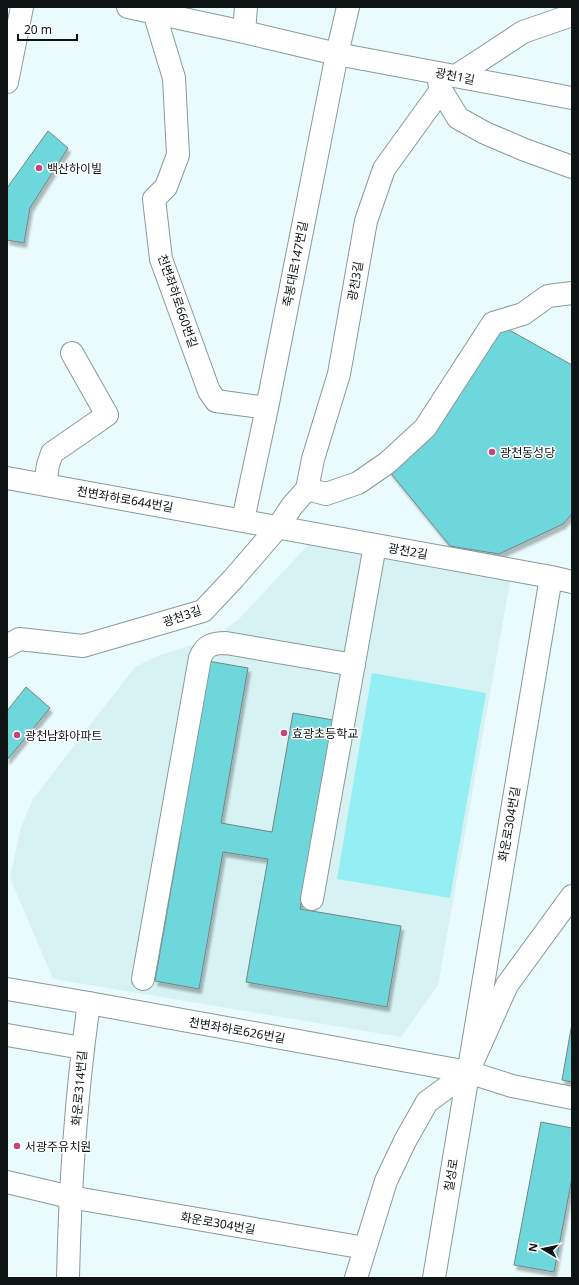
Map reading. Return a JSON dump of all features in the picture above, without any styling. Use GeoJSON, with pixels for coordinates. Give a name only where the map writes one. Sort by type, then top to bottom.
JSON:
{"type":"FeatureCollection","features":[{"type":"Feature","properties":{"kind":"street"},"geometry":{"type":"LineString","coordinates":[[7,82],[22,7]]}},
{"type":"Feature","properties":{"kind":"street"},"geometry":{"type":"LineString","coordinates":[[128,7],[337,54]]}},
{"type":"Feature","properties":{"kind":"street"},"geometry":{"type":"LineString","coordinates":[[244,32],[246,7]]}},
{"type":"Feature","properties":{"kind":"street","name":"죽봉대로147번길"},"geometry":{"type":"LineString","coordinates":[[243,520],[267,408],[337,54],[348,7]]}},
{"type":"Feature","properties":{"kind":"street","name":"천변좌하로660번길"},"geometry":{"type":"LineString","coordinates":[[154,12],[174,78],[178,155],[166,188],[154,200],[161,259],[209,391],[216,402],[267,408]]}},
{"type":"Feature","properties":{"kind":"street"},"geometry":{"type":"LineString","coordinates":[[572,14],[523,32],[445,79],[458,118],[525,150],[572,167]]}},
{"type":"Feature","properties":{"kind":"street","name":"광천1길"},"geometry":{"type":"LineString","coordinates":[[337,54],[445,79],[572,98]]}},
{"type":"Feature","properties":{"kind":"street","name":"광천3길"},"geometry":{"type":"LineString","coordinates":[[7,646],[19,639],[83,646],[203,611],[278,527],[292,506],[307,489],[313,459],[339,374],[366,221],[384,169],[445,79]]}},
{"type":"Feature","properties":{"kind":"street"},"geometry":{"type":"LineString","coordinates":[[307,489],[326,494],[358,483],[387,463],[425,428],[493,323],[523,314],[548,296],[572,293]]}},
{"type":"Feature","properties":{"kind":"street"},"geometry":{"type":"LineString","coordinates":[[45,484],[52,452],[107,416],[72,354]]}},
{"type":"Feature","properties":{"kind":"street","name":"천변좌하로644번길"},"geometry":{"type":"LineString","coordinates":[[7,478],[243,520]]}},
{"type":"Feature","properties":{"kind":"street","name":"광천2길"},"geometry":{"type":"LineString","coordinates":[[243,520],[572,582]]}},
{"type":"Feature","properties":{"kind":"street"},"geometry":{"type":"LineString","coordinates":[[312,899],[375,545]]}},
{"type":"Feature","properties":{"kind":"street","name":"화운로304번길"},"geometry":{"type":"LineString","coordinates":[[468,1072],[550,577]]}},
{"type":"Feature","properties":{"kind":"street"},"geometry":{"type":"LineString","coordinates":[[143,978],[202,652],[207,646],[214,643],[226,643],[354,665]]}},
{"type":"Feature","properties":{"kind":"street"},"geometry":{"type":"LineString","coordinates":[[356,1278],[386,1181],[404,1141],[427,1102],[468,1072],[507,985],[572,896]]}},
{"type":"Feature","properties":{"kind":"street","name":"천변좌하로626번길"},"geometry":{"type":"LineString","coordinates":[[7,989],[468,1072],[512,1086],[572,1098]]}},
{"type":"Feature","properties":{"kind":"street","name":"화운로314번길"},"geometry":{"type":"LineString","coordinates":[[68,1278],[70,1197],[82,1048],[89,1003]]}},
{"type":"Feature","properties":{"kind":"street"},"geometry":{"type":"LineString","coordinates":[[7,1035],[82,1048]]}},
{"type":"Feature","properties":{"kind":"street","name":"칠성로"},"geometry":{"type":"LineString","coordinates":[[434,1278],[468,1072]]}},
{"type":"Feature","properties":{"kind":"street"},"geometry":{"type":"LineString","coordinates":[[7,1182],[70,1197]]}},
{"type":"Feature","properties":{"kind":"street","name":"화운로304번길"},"geometry":{"type":"LineString","coordinates":[[70,1197],[366,1248]]}},
{"type":"Feature","properties":{"kind":"shaded area","name":"효광초등학교"},"geometry":{"type":"Polygon","coordinates":[[[308,545],[510,582],[438,985],[401,1037],[53,979],[10,878],[21,827],[33,799],[135,667],[157,656],[212,639],[239,619],[308,545]]]}},
{"type":"Feature","properties":{"kind":"shaded area"},"geometry":{"type":"Polygon","coordinates":[[[372,673],[486,693],[450,898],[337,879],[372,673]]]}},
{"type":"Feature","properties":{"kind":"building","name":"백산하이빌"},"geometry":{"type":"Polygon","coordinates":[[[48,131],[68,148],[30,208],[24,243],[7,240],[7,188],[48,131]]]}},
{"type":"Feature","properties":{"kind":"building","name":"광천동성당"},"geometry":{"type":"Polygon","coordinates":[[[502,326],[572,365],[572,514],[563,524],[499,554],[450,546],[389,471],[502,326]]]}},
{"type":"Feature","properties":{"kind":"building"},"geometry":{"type":"Polygon","coordinates":[[[202,660],[248,668],[221,823],[272,832],[293,713],[333,720],[300,909],[401,926],[387,1007],[246,982],[268,859],[223,852],[199,989],[155,981],[181,832],[173,830],[202,660]]]}},
{"type":"Feature","properties":{"kind":"building","name":"광천남화아파트"},"geometry":{"type":"Polygon","coordinates":[[[26,687],[50,708],[7,760],[7,711],[26,687]]]}},
{"type":"Feature","properties":{"kind":"building"},"geometry":{"type":"Polygon","coordinates":[[[572,1023],[572,1082],[562,1080],[572,1023]]]}},
{"type":"Feature","properties":{"kind":"building"},"geometry":{"type":"Polygon","coordinates":[[[541,1122],[572,1128],[572,1178],[554,1272],[514,1265],[541,1122]]]}},
{"type":"Feature","properties":{"kind":"place","name":"백산하이빌"},"geometry":{"type":"Point","coordinates":[39,168]}},
{"type":"Feature","properties":{"kind":"place","name":"광천동성당"},"geometry":{"type":"Point","coordinates":[492,452]}},
{"type":"Feature","properties":{"kind":"place","name":"효광초등학교"},"geometry":{"type":"Point","coordinates":[284,733]}},
{"type":"Feature","properties":{"kind":"place","name":"광천남화아파트"},"geometry":{"type":"Point","coordinates":[17,735]}},
{"type":"Feature","properties":{"kind":"place","name":"서광주유치원"},"geometry":{"type":"Point","coordinates":[17,1146]}}]}
